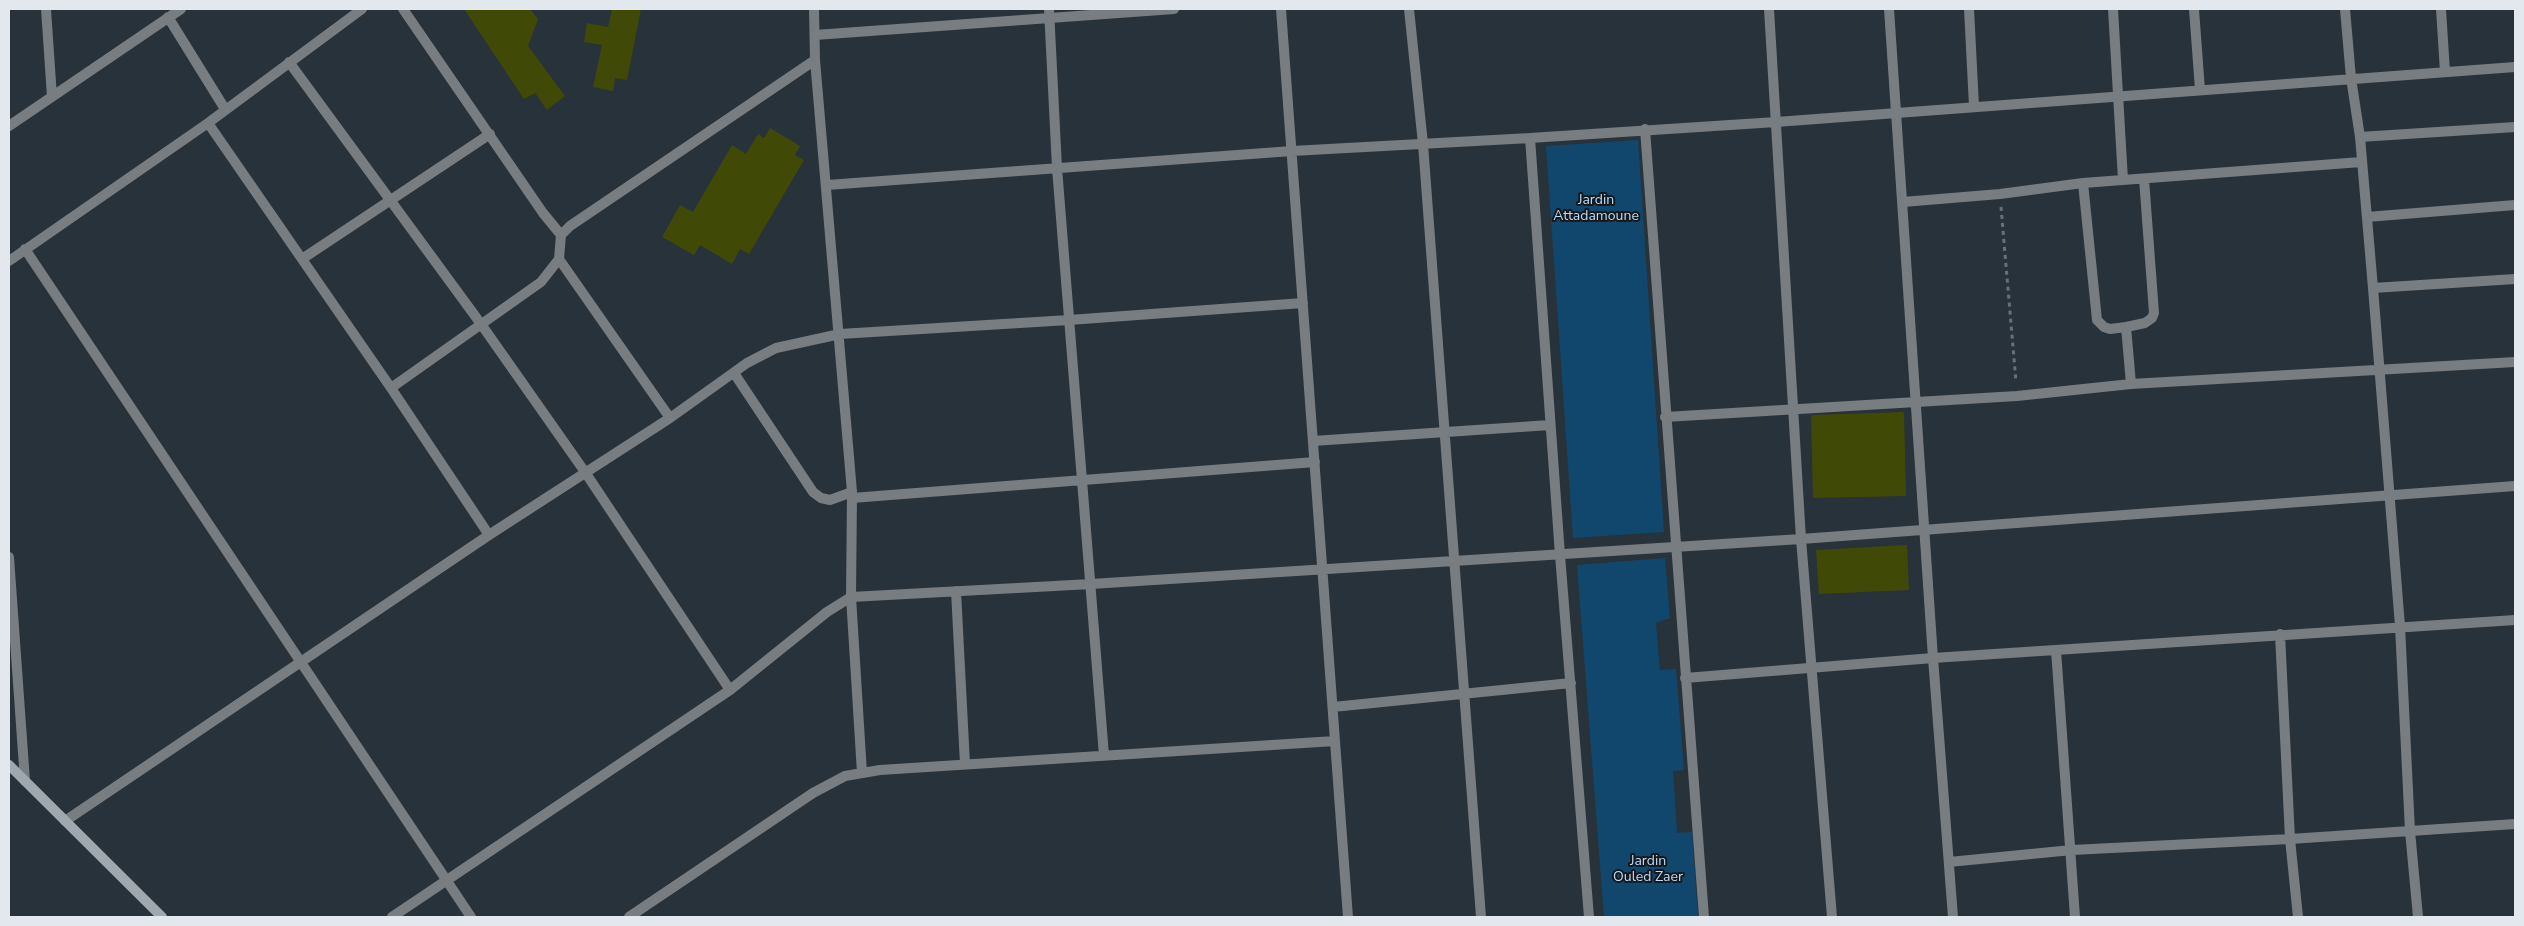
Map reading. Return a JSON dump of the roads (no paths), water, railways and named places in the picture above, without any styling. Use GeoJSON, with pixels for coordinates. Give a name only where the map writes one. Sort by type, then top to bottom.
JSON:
{"type":"FeatureCollection","features":[{"type":"Feature","properties":{"kind":"main road"},"geometry":{"type":"LineString","coordinates":[[9,765],[162,917]]}},
{"type":"Feature","properties":{"kind":"street"},"geometry":{"type":"LineString","coordinates":[[46,9],[52,97]]}},
{"type":"Feature","properties":{"kind":"street"},"geometry":{"type":"LineString","coordinates":[[9,126],[180,9]]}},
{"type":"Feature","properties":{"kind":"street"},"geometry":{"type":"LineString","coordinates":[[9,261],[208,123],[362,9]]}},
{"type":"Feature","properties":{"kind":"street"},"geometry":{"type":"LineString","coordinates":[[403,9],[561,236]]}},
{"type":"Feature","properties":{"kind":"street"},"geometry":{"type":"LineString","coordinates":[[814,9],[815,60],[840,334],[852,495],[851,597],[862,773]]}},
{"type":"Feature","properties":{"kind":"street"},"geometry":{"type":"LineString","coordinates":[[815,35],[1049,14],[1174,9]]}},
{"type":"Feature","properties":{"kind":"street"},"geometry":{"type":"LineString","coordinates":[[1281,9],[1348,917]]}},
{"type":"Feature","properties":{"kind":"street"},"geometry":{"type":"LineString","coordinates":[[1409,9],[1424,144],[1480,917]]}},
{"type":"Feature","properties":{"kind":"street"},"geometry":{"type":"LineString","coordinates":[[1769,9],[1802,539],[1832,917]]}},
{"type":"Feature","properties":{"kind":"street"},"geometry":{"type":"LineString","coordinates":[[1889,9],[1933,658],[1953,917]]}},
{"type":"Feature","properties":{"kind":"street"},"geometry":{"type":"LineString","coordinates":[[1969,9],[1974,106]]}},
{"type":"Feature","properties":{"kind":"street"},"geometry":{"type":"LineString","coordinates":[[2113,9],[2123,180]]}},
{"type":"Feature","properties":{"kind":"street"},"geometry":{"type":"LineString","coordinates":[[2194,9],[2200,90]]}},
{"type":"Feature","properties":{"kind":"street"},"geometry":{"type":"LineString","coordinates":[[2345,9],[2351,78],[2360,137],[2373,288],[2400,626],[2410,831],[2418,917]]}},
{"type":"Feature","properties":{"kind":"street"},"geometry":{"type":"LineString","coordinates":[[2441,9],[2445,72]]}},
{"type":"Feature","properties":{"kind":"street"},"geometry":{"type":"LineString","coordinates":[[1049,14],[1058,168],[1104,755]]}},
{"type":"Feature","properties":{"kind":"street"},"geometry":{"type":"LineString","coordinates":[[168,17],[225,109]]}},
{"type":"Feature","properties":{"kind":"street"},"geometry":{"type":"LineString","coordinates":[[391,388],[541,282],[559,259],[561,236],[570,226],[815,60]]}},
{"type":"Feature","properties":{"kind":"street"},"geometry":{"type":"LineString","coordinates":[[289,62],[481,324],[585,472],[730,690]]}},
{"type":"Feature","properties":{"kind":"street"},"geometry":{"type":"LineString","coordinates":[[827,185],[1292,151],[1776,122],[2515,67]]}},
{"type":"Feature","properties":{"kind":"street"},"geometry":{"type":"LineString","coordinates":[[208,123],[391,388],[489,535]]}},
{"type":"Feature","properties":{"kind":"street"},"geometry":{"type":"LineString","coordinates":[[2360,137],[2515,127]]}},
{"type":"Feature","properties":{"kind":"street"},"geometry":{"type":"LineString","coordinates":[[1645,129],[1704,917]]}},
{"type":"Feature","properties":{"kind":"street"},"geometry":{"type":"LineString","coordinates":[[302,259],[490,134]]}},
{"type":"Feature","properties":{"kind":"street"},"geometry":{"type":"LineString","coordinates":[[1530,138],[1560,555],[1590,917]]}},
{"type":"Feature","properties":{"kind":"street"},"geometry":{"type":"LineString","coordinates":[[1903,202],[2000,194],[2083,183],[2361,162]]}},
{"type":"Feature","properties":{"kind":"street"},"geometry":{"type":"LineString","coordinates":[[2083,183],[2097,320],[2100,324],[2110,329],[2145,324],[2152,318],[2154,313],[2144,179]]}},
{"type":"Feature","properties":{"kind":"street"},"geometry":{"type":"LineString","coordinates":[[2367,217],[2515,205]]}},
{"type":"Feature","properties":{"kind":"street"},"geometry":{"type":"LineString","coordinates":[[25,249],[471,917]]}},
{"type":"Feature","properties":{"kind":"street"},"geometry":{"type":"LineString","coordinates":[[559,259],[670,418]]}},
{"type":"Feature","properties":{"kind":"street"},"geometry":{"type":"LineString","coordinates":[[2373,288],[2515,279]]}},
{"type":"Feature","properties":{"kind":"street"},"geometry":{"type":"LineString","coordinates":[[66,821],[489,535],[670,418],[760,355],[776,348],[840,334],[1303,303]]}},
{"type":"Feature","properties":{"kind":"street"},"geometry":{"type":"LineString","coordinates":[[2126,327],[2131,384]]}},
{"type":"Feature","properties":{"kind":"street"},"geometry":{"type":"LineString","coordinates":[[1665,416],[2017,396],[2131,384],[2515,362]]}},
{"type":"Feature","properties":{"kind":"street"},"geometry":{"type":"LineString","coordinates":[[734,374],[813,492],[821,498],[830,500],[852,495],[1315,462]]}},
{"type":"Feature","properties":{"kind":"street"},"geometry":{"type":"LineString","coordinates":[[1313,441],[1550,425]]}},
{"type":"Feature","properties":{"kind":"street"},"geometry":{"type":"LineString","coordinates":[[392,917],[730,690],[827,612],[851,597],[1323,570],[1802,539],[2515,486]]}},
{"type":"Feature","properties":{"kind":"street"},"geometry":{"type":"LineString","coordinates":[[9,557],[25,781]]}},
{"type":"Feature","properties":{"kind":"street"},"geometry":{"type":"LineString","coordinates":[[956,591],[965,764]]}},
{"type":"Feature","properties":{"kind":"street"},"geometry":{"type":"LineString","coordinates":[[1685,678],[1933,658],[2400,626],[2515,620]]}},
{"type":"Feature","properties":{"kind":"street"},"geometry":{"type":"LineString","coordinates":[[2280,634],[2290,839],[2298,917]]}},
{"type":"Feature","properties":{"kind":"street"},"geometry":{"type":"LineString","coordinates":[[2056,650],[2072,850],[2075,917]]}},
{"type":"Feature","properties":{"kind":"street"},"geometry":{"type":"LineString","coordinates":[[1333,707],[1571,683]]}},
{"type":"Feature","properties":{"kind":"street"},"geometry":{"type":"LineString","coordinates":[[629,917],[813,792],[845,776],[965,764],[1335,741]]}},
{"type":"Feature","properties":{"kind":"street"},"geometry":{"type":"LineString","coordinates":[[1949,862],[2072,850],[2290,839],[2515,824]]}},
{"type":"Feature","properties":{"kind":"park label","name":"Jardin Attadamoune"},"geometry":{"type":"Point","coordinates":[1596,210]}},
{"type":"Feature","properties":{"kind":"park label","name":"Jardin Ouled Zaer"},"geometry":{"type":"Point","coordinates":[1648,870]}}]}
